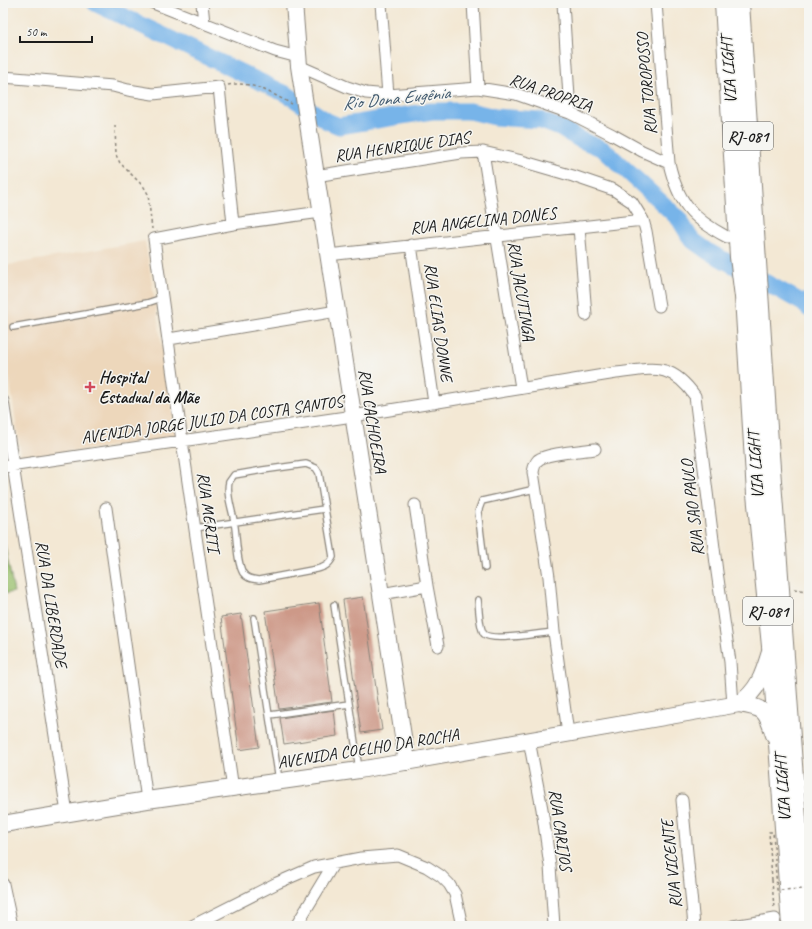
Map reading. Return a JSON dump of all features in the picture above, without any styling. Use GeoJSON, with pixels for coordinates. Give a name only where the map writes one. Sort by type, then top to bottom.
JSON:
{"type":"FeatureCollection","features":[{"type":"Feature","properties":{"kind":"main road","name":"RUA CACHOEIRA"},"geometry":{"type":"LineString","coordinates":[[294,3],[298,62],[315,176],[408,762]]}},
{"type":"Feature","properties":{"kind":"main road","name":"VIA LIGHT"},"geometry":{"type":"LineString","coordinates":[[724,3],[740,257],[751,300],[805,926]]}},
{"type":"Feature","properties":{"kind":"main road","name":"VIA LIGHT"},"geometry":{"type":"LineString","coordinates":[[740,3],[756,268],[751,300],[756,494],[771,646],[779,751],[783,923]]}},
{"type":"Feature","properties":{"kind":"main road"},"geometry":{"type":"LineString","coordinates":[[736,705],[759,684],[771,646]]}},
{"type":"Feature","properties":{"kind":"main road","name":"AVENIDA COELHO DA ROCHA"},"geometry":{"type":"LineString","coordinates":[[3,824],[147,800],[359,770],[736,705],[755,707],[767,715],[779,751]]}},
{"type":"Feature","properties":{"kind":"street","name":"RUA PROPRIA"},"geometry":{"type":"LineString","coordinates":[[153,3],[276,51],[347,88],[366,93],[388,95],[478,88],[516,94],[570,113],[642,151],[669,163]]}},
{"type":"Feature","properties":{"kind":"street"},"geometry":{"type":"LineString","coordinates":[[202,3],[204,23]]}},
{"type":"Feature","properties":{"kind":"street"},"geometry":{"type":"LineString","coordinates":[[382,3],[388,95]]}},
{"type":"Feature","properties":{"kind":"street"},"geometry":{"type":"LineString","coordinates":[[473,3],[478,88]]}},
{"type":"Feature","properties":{"kind":"street"},"geometry":{"type":"LineString","coordinates":[[563,3],[570,113]]}},
{"type":"Feature","properties":{"kind":"street","name":"RUA TOROPOSSO"},"geometry":{"type":"LineString","coordinates":[[656,3],[669,163],[674,183],[683,202],[698,218],[712,229],[726,237]]}},
{"type":"Feature","properties":{"kind":"street"},"geometry":{"type":"LineString","coordinates":[[3,77],[112,86],[153,94],[219,87],[233,224]]}},
{"type":"Feature","properties":{"kind":"street","name":"RUA HENRIQUE DIAS"},"geometry":{"type":"LineString","coordinates":[[315,176],[461,153],[483,152],[505,156],[614,190],[632,202],[643,220]]}},
{"type":"Feature","properties":{"kind":"street","name":"RUA JACUTINGA"},"geometry":{"type":"LineString","coordinates":[[483,152],[520,388]]}},
{"type":"Feature","properties":{"kind":"street"},"geometry":{"type":"LineString","coordinates":[[154,239],[233,224],[321,212]]}},
{"type":"Feature","properties":{"kind":"street"},"geometry":{"type":"LineString","coordinates":[[643,220],[659,306]]}},
{"type":"Feature","properties":{"kind":"street","name":"RUA ANGELINA DONES"},"geometry":{"type":"LineString","coordinates":[[328,255],[643,220]]}},
{"type":"Feature","properties":{"kind":"street"},"geometry":{"type":"LineString","coordinates":[[579,227],[586,315]]}},
{"type":"Feature","properties":{"kind":"street","name":"RUA MERITI"},"geometry":{"type":"LineString","coordinates":[[154,239],[233,789]]}},
{"type":"Feature","properties":{"kind":"street","name":"RUA ELIAS DONNE"},"geometry":{"type":"LineString","coordinates":[[411,245],[434,403]]}},
{"type":"Feature","properties":{"kind":"street"},"geometry":{"type":"LineString","coordinates":[[169,339],[337,311]]}},
{"type":"Feature","properties":{"kind":"street","name":"RUA SAO PAULO"},"geometry":{"type":"LineString","coordinates":[[616,374],[653,368],[670,372],[686,383],[695,396],[717,572],[736,705]]}},
{"type":"Feature","properties":{"kind":"street","name":"AVENIDA JORGE JULIO DA COSTA SANTOS"},"geometry":{"type":"LineString","coordinates":[[8,466],[353,416],[520,388],[616,374]]}},
{"type":"Feature","properties":{"kind":"street","name":"RUA DA LIBERDADE"},"geometry":{"type":"LineString","coordinates":[[3,401],[8,466],[67,813]]}},
{"type":"Feature","properties":{"kind":"street"},"geometry":{"type":"LineString","coordinates":[[568,733],[554,632],[549,577],[533,472],[535,464],[540,459],[595,449]]}},
{"type":"Feature","properties":{"kind":"street"},"geometry":{"type":"LineString","coordinates":[[415,504],[438,646]]}},
{"type":"Feature","properties":{"kind":"street"},"geometry":{"type":"LineString","coordinates":[[106,508],[147,800]]}},
{"type":"Feature","properties":{"kind":"street"},"geometry":{"type":"LineString","coordinates":[[381,594],[428,586]]}},
{"type":"Feature","properties":{"kind":"street","name":"RUA CARIJOS"},"geometry":{"type":"LineString","coordinates":[[529,740],[542,808],[550,866],[554,926]]}},
{"type":"Feature","properties":{"kind":"street","name":"RUA VICENTE"},"geometry":{"type":"LineString","coordinates":[[682,800],[694,926]]}},
{"type":"Feature","properties":{"kind":"street"},"geometry":{"type":"LineString","coordinates":[[192,926],[277,883],[314,867],[361,858],[398,855],[427,867],[441,876],[455,894],[462,926]]}},
{"type":"Feature","properties":{"kind":"street"},"geometry":{"type":"LineString","coordinates":[[296,926],[334,863]]}},
{"type":"Feature","properties":{"kind":"street"},"geometry":{"type":"LineString","coordinates":[[3,884],[12,926]]}},
{"type":"Feature","properties":{"kind":"street"},"geometry":{"type":"LineString","coordinates":[[733,926],[783,923]]}},
{"type":"Feature","properties":{"kind":"lane"},"geometry":{"type":"LineString","coordinates":[[13,327],[147,303],[163,298]]}},
{"type":"Feature","properties":{"kind":"lane"},"geometry":{"type":"LineString","coordinates":[[306,464],[316,468],[319,473],[324,509],[333,557],[330,563],[318,569],[259,580],[251,579],[242,572],[238,556],[235,522],[228,486],[230,478],[234,475],[306,464]]}},
{"type":"Feature","properties":{"kind":"lane"},"geometry":{"type":"LineString","coordinates":[[485,568],[478,512],[482,501],[535,489]]}},
{"type":"Feature","properties":{"kind":"lane"},"geometry":{"type":"LineString","coordinates":[[195,528],[324,509]]}},
{"type":"Feature","properties":{"kind":"lane"},"geometry":{"type":"LineString","coordinates":[[478,600],[481,628],[484,634],[490,637],[504,638],[554,632]]}},
{"type":"Feature","properties":{"kind":"lane"},"geometry":{"type":"LineString","coordinates":[[334,605],[359,770]]}},
{"type":"Feature","properties":{"kind":"lane"},"geometry":{"type":"LineString","coordinates":[[254,618],[280,782]]}},
{"type":"Feature","properties":{"kind":"lane"},"geometry":{"type":"LineString","coordinates":[[270,715],[349,704]]}},
{"type":"Feature","properties":{"kind":"path"},"geometry":{"type":"LineString","coordinates":[[219,87],[235,84],[255,86],[268,91],[306,112]]}},
{"type":"Feature","properties":{"kind":"path"},"geometry":{"type":"LineString","coordinates":[[115,125],[116,155],[123,166],[144,187],[148,194],[149,212],[154,239]]}},
{"type":"Feature","properties":{"kind":"path"},"geometry":{"type":"LineString","coordinates":[[783,923],[772,880],[769,832],[773,832],[777,890],[809,889]]}},
{"type":"Feature","properties":{"kind":"shaded area","name":"Hospital Estadual da Mãe"},"geometry":{"type":"Polygon","coordinates":[[[145,241],[177,439],[21,457],[3,335],[3,266],[145,241]]]}},
{"type":"Feature","properties":{"kind":"green space"},"geometry":{"type":"Polygon","coordinates":[[[3,536],[14,592],[3,594],[3,536]]]}},
{"type":"Feature","properties":{"kind":"building"},"geometry":{"type":"Polygon","coordinates":[[[363,597],[382,730],[361,733],[343,600],[363,597]]]}},
{"type":"Feature","properties":{"kind":"building"},"geometry":{"type":"Polygon","coordinates":[[[319,603],[332,702],[279,709],[265,611],[319,603]]]}},
{"type":"Feature","properties":{"kind":"building"},"geometry":{"type":"Polygon","coordinates":[[[241,614],[259,747],[239,750],[221,617],[241,614]]]}},
{"type":"Feature","properties":{"kind":"building"},"geometry":{"type":"Polygon","coordinates":[[[334,710],[337,736],[284,744],[280,718],[334,710]]]}},
{"type":"Feature","properties":{"kind":"waterway","name":"Rio Dona Eugênia"},"geometry":{"type":"LineString","coordinates":[[95,3],[288,95],[327,121],[339,126],[432,111],[470,111],[495,117],[539,120],[560,128],[581,140],[603,149],[679,219],[691,239],[709,252],[803,303],[809,309]]}},
{"type":"Feature","properties":{"kind":"place","name":"Hospital Estadual da Mãe"},"geometry":{"type":"Point","coordinates":[90,387]}}]}
